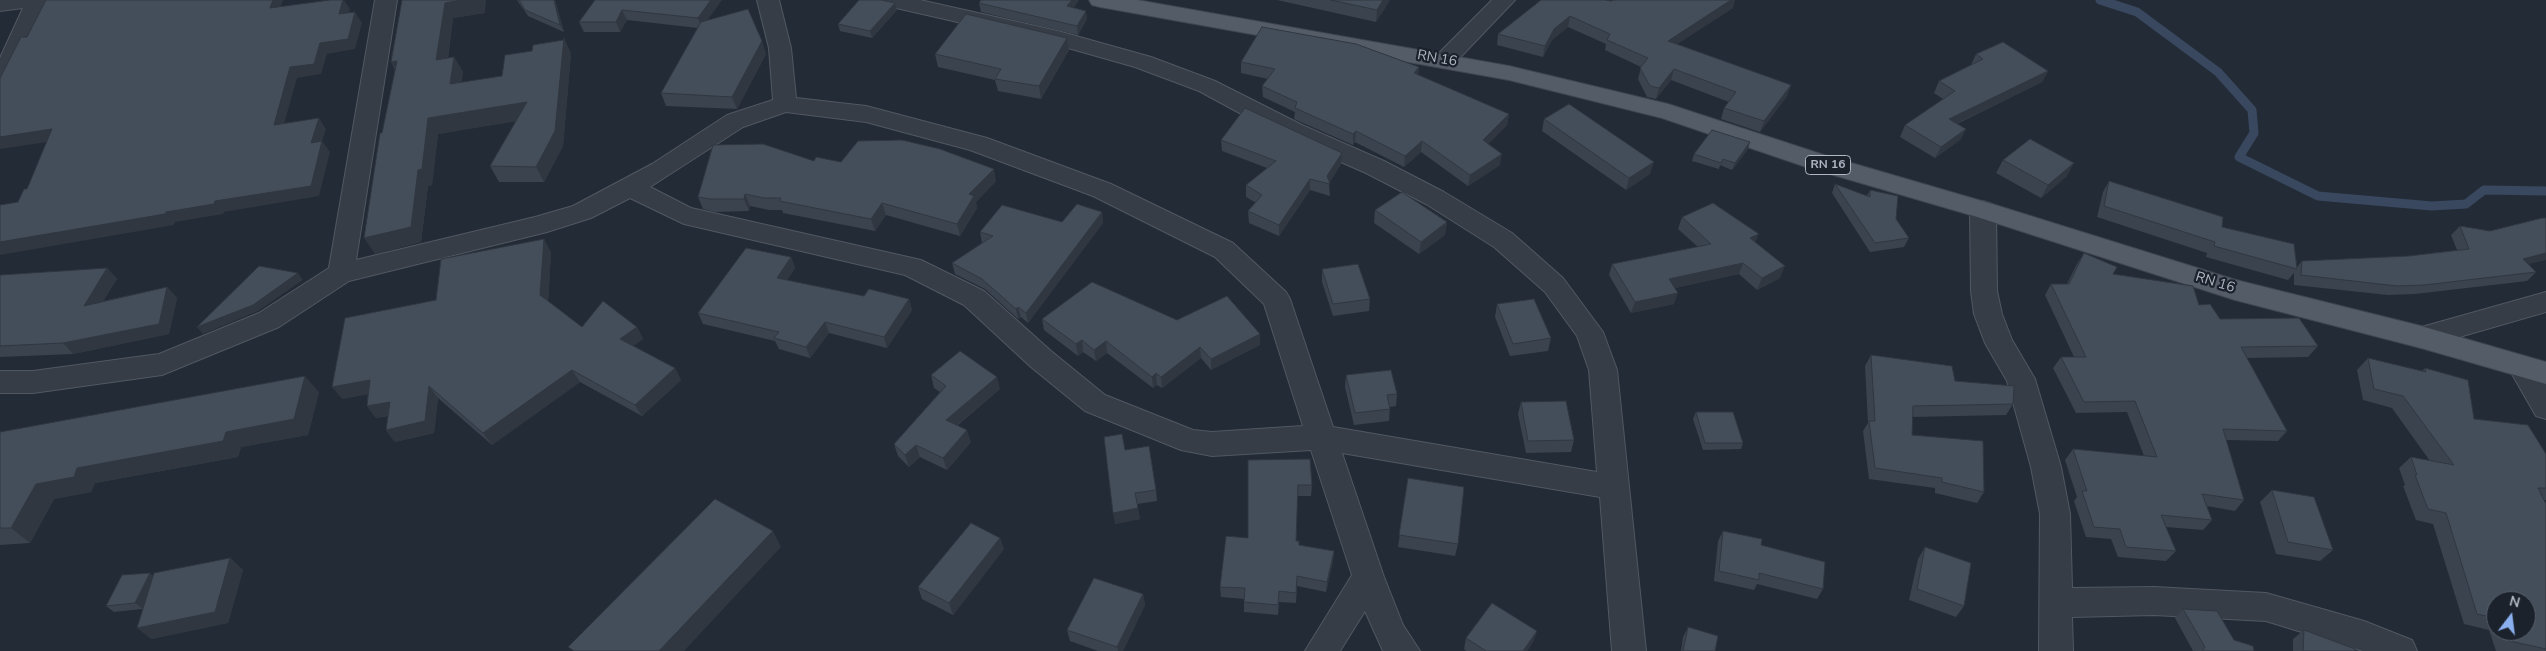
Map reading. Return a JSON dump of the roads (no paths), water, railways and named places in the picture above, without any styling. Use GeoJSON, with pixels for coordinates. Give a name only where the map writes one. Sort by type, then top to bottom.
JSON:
{"type":"FeatureCollection","features":[{"type":"Feature","properties":{"kind":"main road","name":"RN 16"},"geometry":{"type":"LineString","coordinates":[[1100,0],[1445,60],[1509,73],[1668,112],[1815,161],[1984,210],[2235,290],[2421,337],[2534,370]]}},
{"type":"Feature","properties":{"kind":"street"},"geometry":{"type":"LineString","coordinates":[[0,4],[32,0]]}},
{"type":"Feature","properties":{"kind":"street"},"geometry":{"type":"LineString","coordinates":[[0,83],[38,0]]}},
{"type":"Feature","properties":{"kind":"street"},"geometry":{"type":"LineString","coordinates":[[341,273],[386,0]]}},
{"type":"Feature","properties":{"kind":"street"},"geometry":{"type":"LineString","coordinates":[[768,0],[780,48],[785,104]]}},
{"type":"Feature","properties":{"kind":"street"},"geometry":{"type":"LineString","coordinates":[[891,0],[1058,38],[1143,62],[1207,86],[1293,131],[1374,167],[1435,198],[1502,240],[1554,285],[1589,332],[1603,370],[1629,651]]}},
{"type":"Feature","properties":{"kind":"street"},"geometry":{"type":"LineString","coordinates":[[1445,60],[1504,0]]}},
{"type":"Feature","properties":{"kind":"street"},"geometry":{"type":"LineString","coordinates":[[0,382],[33,382],[162,364],[269,320],[341,273],[538,226],[582,212],[661,170],[735,121],[785,104],[866,114],[978,144],[1102,190],[1224,250],[1276,299],[1300,378],[1368,577],[1390,634],[1402,651]]}},
{"type":"Feature","properties":{"kind":"street"},"geometry":{"type":"LineString","coordinates":[[630,187],[684,215],[912,266],[974,298],[1041,359],[1095,403],[1191,442],[1212,444],[1321,437],[1614,487]]}},
{"type":"Feature","properties":{"kind":"street"},"geometry":{"type":"LineString","coordinates":[[1984,210],[1984,292],[1988,314],[1999,343],[2021,379],[2046,467],[2055,514],[2056,651]]}},
{"type":"Feature","properties":{"kind":"street"},"geometry":{"type":"LineString","coordinates":[[2421,337],[2546,302]]}},
{"type":"Feature","properties":{"kind":"street"},"geometry":{"type":"LineString","coordinates":[[2534,370],[2546,408]]}},
{"type":"Feature","properties":{"kind":"street"},"geometry":{"type":"LineString","coordinates":[[1322,651],[1368,577]]}},
{"type":"Feature","properties":{"kind":"street"},"geometry":{"type":"LineString","coordinates":[[2056,603],[2154,601],[2266,607],[2352,630],[2400,651]]}},
{"type":"Feature","properties":{"kind":"waterway"},"geometry":{"type":"LineString","coordinates":[[2100,0],[2137,12],[2218,72],[2252,110],[2254,133],[2239,157],[2318,196],[2432,206],[2466,204],[2484,190],[2546,191]]}}]}
